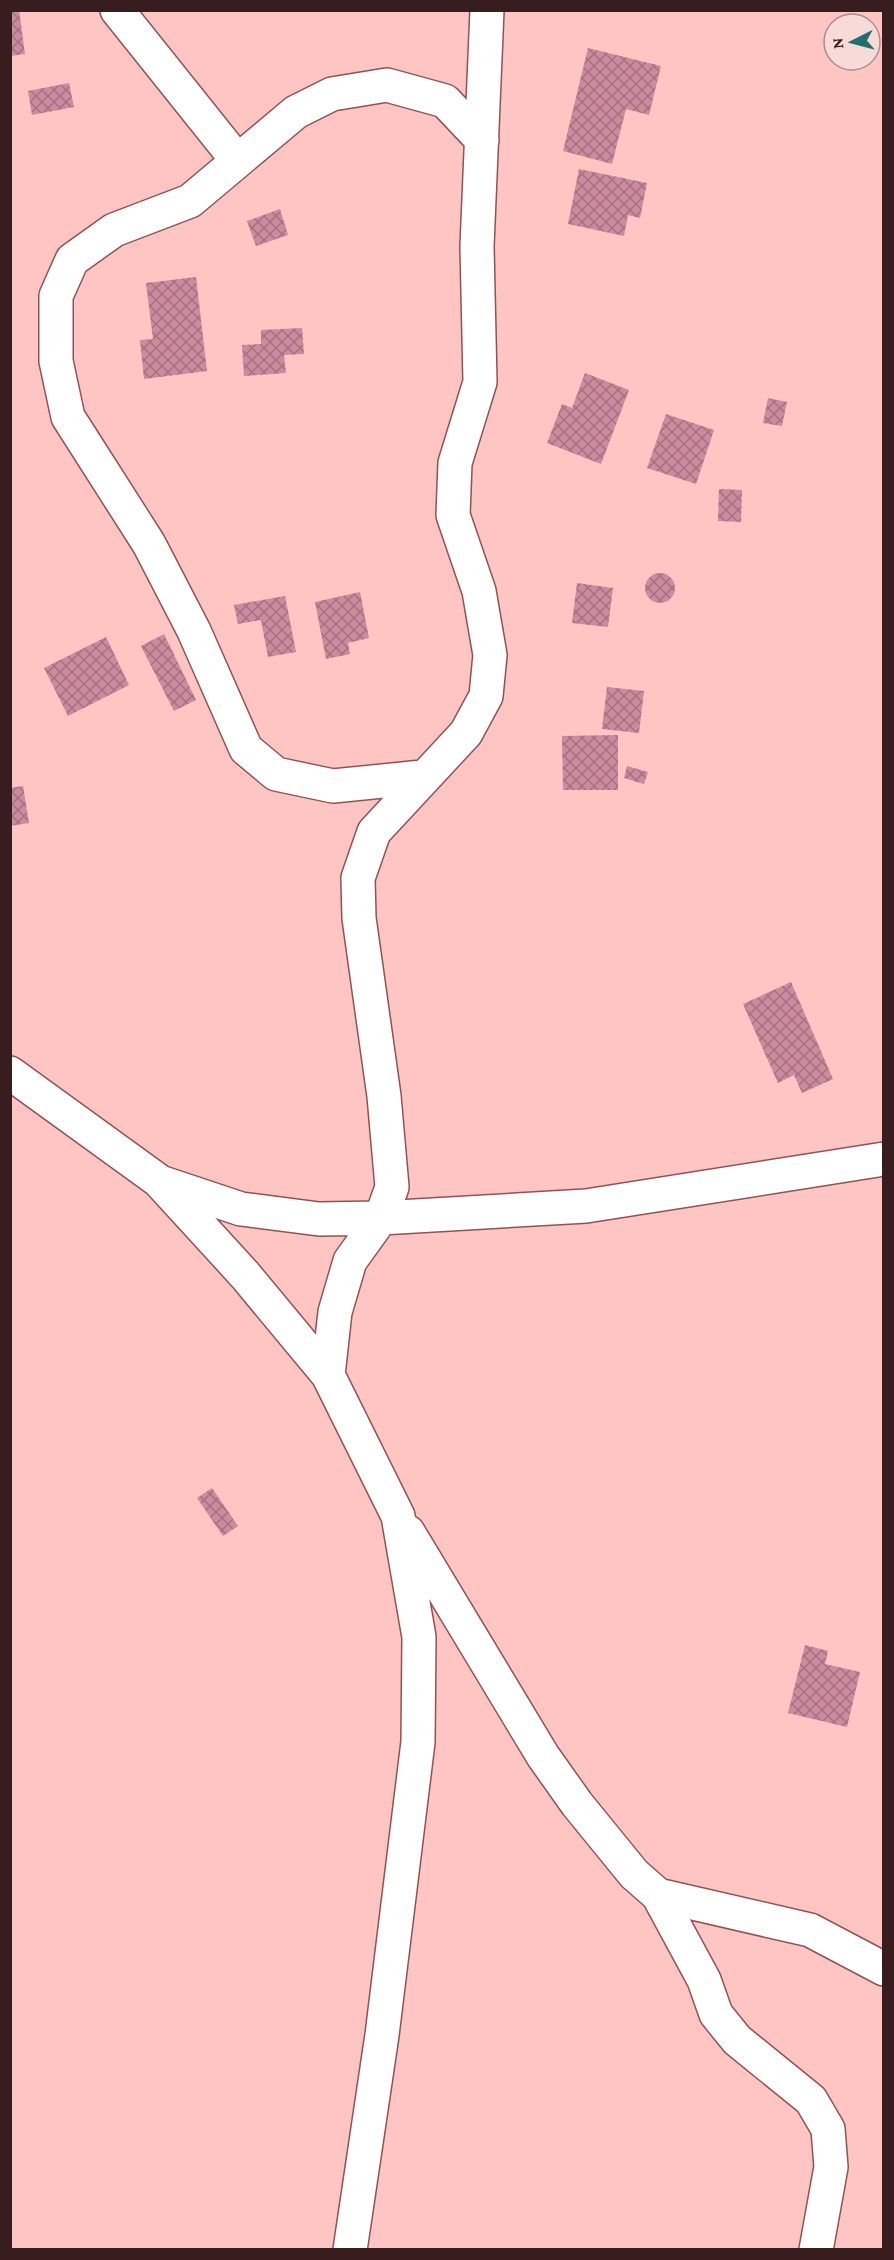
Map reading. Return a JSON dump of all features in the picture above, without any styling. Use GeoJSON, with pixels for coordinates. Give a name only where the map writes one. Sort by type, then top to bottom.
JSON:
{"type":"FeatureCollection","features":[{"type":"Feature","properties":{"kind":"street"},"geometry":{"type":"LineString","coordinates":[[117,10],[237,160]]}},
{"type":"Feature","properties":{"kind":"street"},"geometry":{"type":"LineString","coordinates":[[328,1375],[335,1312],[350,1261],[381,1218],[392,1187],[384,1096],[359,918],[358,878],[374,832],[422,777],[466,733],[486,696],[490,655],[479,591],[453,515],[455,463],[480,382],[477,246],[487,10]]}},
{"type":"Feature","properties":{"kind":"street"},"geometry":{"type":"LineString","coordinates":[[422,777],[333,786],[276,774],[246,749],[194,631],[149,544],[68,417],[56,361],[56,296],[72,260],[114,230],[190,201],[237,160],[305,107],[332,94],[387,85],[445,101],[482,140]]}},
{"type":"Feature","properties":{"kind":"street"},"geometry":{"type":"LineString","coordinates":[[10,1072],[159,1181],[245,1275],[328,1375],[398,1516],[543,1756],[577,1804],[633,1874],[658,1895],[704,1980],[716,2014],[737,2040],[811,2100],[828,2129],[831,2167],[816,2250]]}},
{"type":"Feature","properties":{"kind":"street"},"geometry":{"type":"LineString","coordinates":[[159,1181],[241,1209],[319,1219],[381,1218],[586,1206],[884,1159]]}},
{"type":"Feature","properties":{"kind":"street"},"geometry":{"type":"LineString","coordinates":[[350,2250],[382,2035],[418,1742],[419,1637],[398,1516]]}},
{"type":"Feature","properties":{"kind":"street"},"geometry":{"type":"LineString","coordinates":[[658,1895],[810,1930],[884,1969]]}},
{"type":"Feature","properties":{"kind":"building"},"geometry":{"type":"Polygon","coordinates":[[[10,10],[19,10],[25,54],[10,56],[10,10]]]}},
{"type":"Feature","properties":{"kind":"building"},"geometry":{"type":"Polygon","coordinates":[[[588,48],[661,66],[649,115],[626,109],[612,164],[563,151],[588,48]]]}},
{"type":"Feature","properties":{"kind":"building"},"geometry":{"type":"Polygon","coordinates":[[[69,83],[74,107],[32,115],[28,91],[69,83]]]}},
{"type":"Feature","properties":{"kind":"building"},"geometry":{"type":"Polygon","coordinates":[[[579,169],[647,183],[640,218],[628,215],[624,236],[568,224],[579,169]]]}},
{"type":"Feature","properties":{"kind":"building"},"geometry":{"type":"Polygon","coordinates":[[[280,209],[288,235],[256,246],[247,221],[280,209]]]}},
{"type":"Feature","properties":{"kind":"building"},"geometry":{"type":"Polygon","coordinates":[[[196,277],[207,371],[144,379],[140,340],[153,339],[146,283],[196,277]]]}},
{"type":"Feature","properties":{"kind":"building"},"geometry":{"type":"Polygon","coordinates":[[[302,328],[304,354],[284,355],[286,373],[244,376],[242,345],[261,344],[261,330],[302,328]]]}},
{"type":"Feature","properties":{"kind":"building"},"geometry":{"type":"Polygon","coordinates":[[[585,373],[629,390],[601,464],[547,443],[562,404],[572,408],[585,373]]]}},
{"type":"Feature","properties":{"kind":"building"},"geometry":{"type":"Polygon","coordinates":[[[768,398],[787,402],[782,426],[763,423],[768,398]]]}},
{"type":"Feature","properties":{"kind":"building"},"geometry":{"type":"Polygon","coordinates":[[[666,414],[714,430],[696,484],[647,468],[666,414]]]}},
{"type":"Feature","properties":{"kind":"building"},"geometry":{"type":"Polygon","coordinates":[[[719,489],[742,490],[741,522],[718,521],[719,489]]]}},
{"type":"Feature","properties":{"kind":"building"},"geometry":{"type":"Polygon","coordinates":[[[660,573],[671,577],[675,588],[671,599],[660,603],[649,599],[645,588],[649,577],[660,573]]]}},
{"type":"Feature","properties":{"kind":"building"},"geometry":{"type":"Polygon","coordinates":[[[577,583],[613,588],[608,627],[572,623],[577,583]]]}},
{"type":"Feature","properties":{"kind":"building"},"geometry":{"type":"Polygon","coordinates":[[[360,592],[369,638],[348,643],[350,654],[326,659],[315,602],[360,592]]]}},
{"type":"Feature","properties":{"kind":"building"},"geometry":{"type":"Polygon","coordinates":[[[285,596],[296,652],[268,657],[261,620],[238,624],[234,605],[285,596]]]}},
{"type":"Feature","properties":{"kind":"building"},"geometry":{"type":"Polygon","coordinates":[[[164,634],[196,700],[174,711],[141,646],[164,634]]]}},
{"type":"Feature","properties":{"kind":"building"},"geometry":{"type":"Polygon","coordinates":[[[106,637],[129,685],[68,716],[44,668],[106,637]]]}},
{"type":"Feature","properties":{"kind":"building"},"geometry":{"type":"Polygon","coordinates":[[[607,687],[644,691],[639,733],[602,729],[607,687]]]}},
{"type":"Feature","properties":{"kind":"building"},"geometry":{"type":"Polygon","coordinates":[[[618,735],[618,790],[563,790],[562,736],[618,735]]]}},
{"type":"Feature","properties":{"kind":"building"},"geometry":{"type":"Polygon","coordinates":[[[627,766],[648,772],[644,784],[624,778],[627,766]]]}},
{"type":"Feature","properties":{"kind":"building"},"geometry":{"type":"Polygon","coordinates":[[[23,786],[29,823],[10,826],[10,788],[23,786]]]}},
{"type":"Feature","properties":{"kind":"building"},"geometry":{"type":"Polygon","coordinates":[[[791,982],[833,1079],[802,1093],[794,1075],[778,1083],[743,1004],[791,982]]]}},
{"type":"Feature","properties":{"kind":"building"},"geometry":{"type":"Polygon","coordinates":[[[212,1488],[238,1526],[223,1536],[197,1498],[212,1488]]]}},
{"type":"Feature","properties":{"kind":"building"},"geometry":{"type":"Polygon","coordinates":[[[805,1645],[828,1651],[825,1664],[860,1672],[847,1727],[788,1713],[805,1645]]]}}]}
